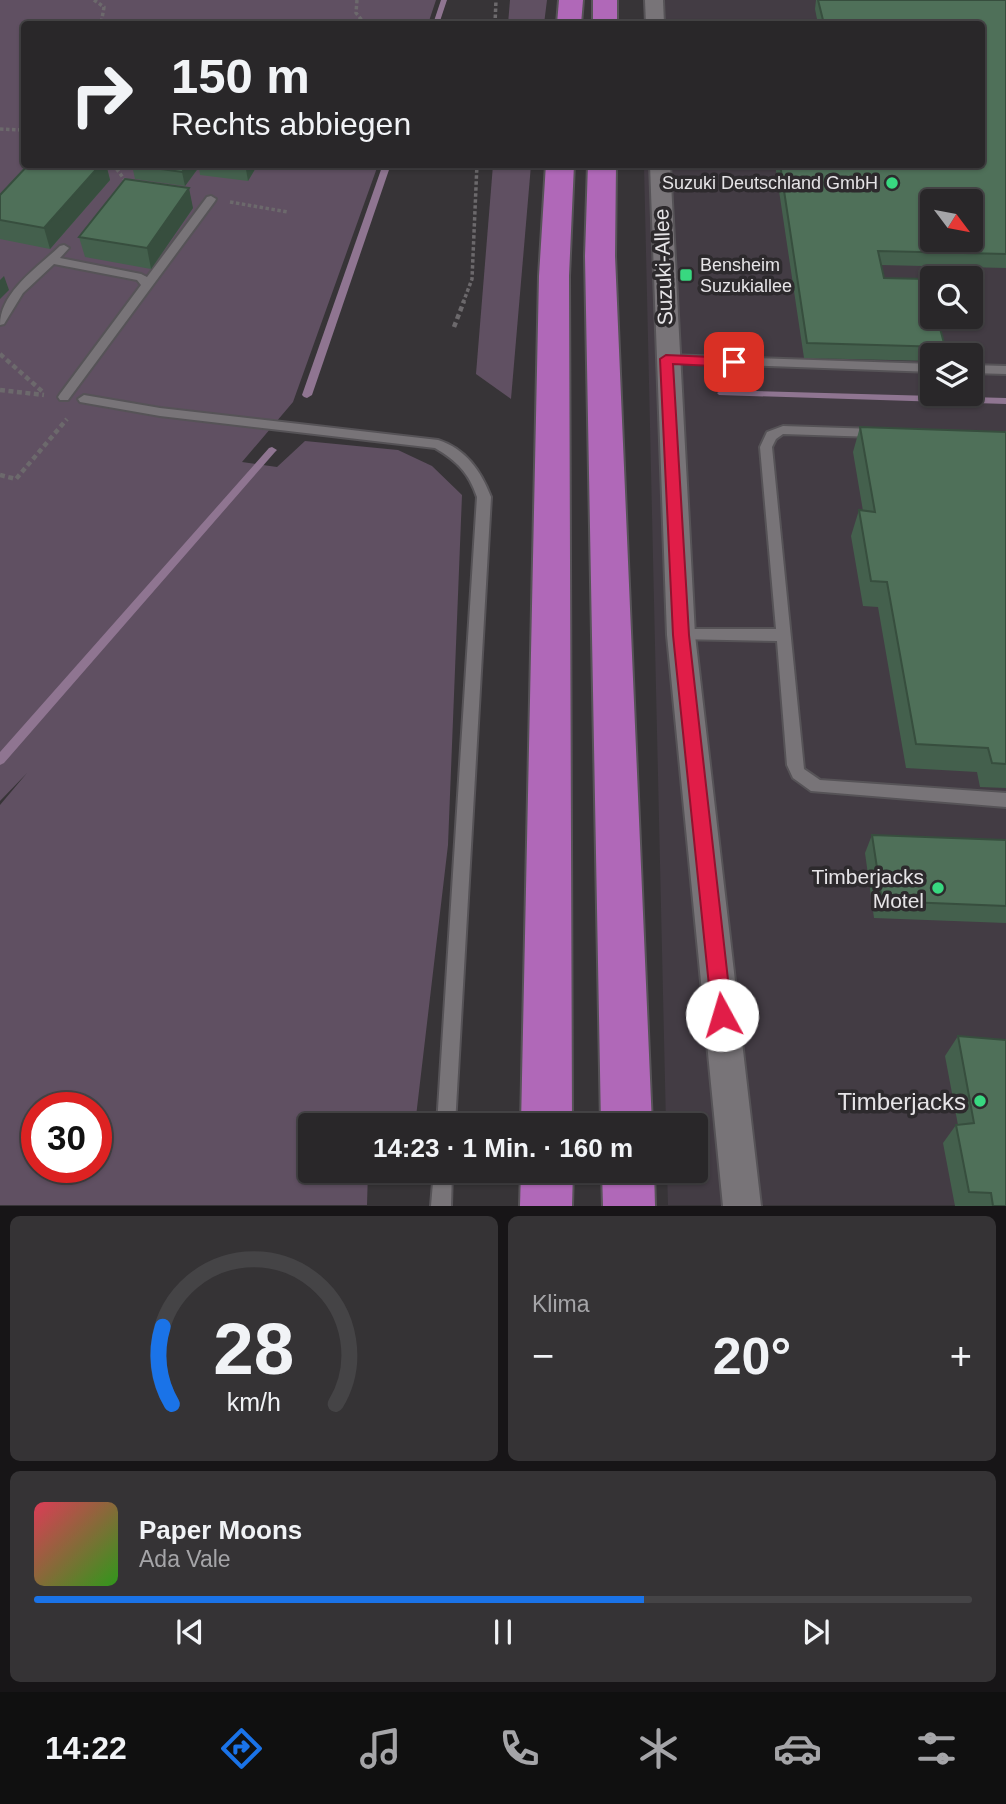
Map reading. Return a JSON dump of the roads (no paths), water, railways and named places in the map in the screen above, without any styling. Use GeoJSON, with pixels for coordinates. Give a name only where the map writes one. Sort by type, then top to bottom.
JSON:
{"type":"FeatureCollection","features":[{"type":"Feature","properties":{"kind":"highway"},"geometry":{"type":"LineString","coordinates":[[569,21],[571,0]]}},
{"type":"Feature","properties":{"kind":"highway"},"geometry":{"type":"LineString","coordinates":[[605,0],[605,21]]}},
{"type":"Feature","properties":{"kind":"highway"},"geometry":{"type":"LineString","coordinates":[[547,1113],[554,276],[560,168]]}},
{"type":"Feature","properties":{"kind":"highway"},"geometry":{"type":"LineString","coordinates":[[602,168],[600,256],[627,1113]]}},
{"type":"Feature","properties":{"kind":"highway"},"geometry":{"type":"LineString","coordinates":[[546,1206],[547,1183]]}},
{"type":"Feature","properties":{"kind":"highway"},"geometry":{"type":"LineString","coordinates":[[628,1183],[629,1206]]}},
{"type":"Feature","properties":{"kind":"street"},"geometry":{"type":"LineString","coordinates":[[654,0],[655,21]]}},
{"type":"Feature","properties":{"kind":"street","name":"Suzuki-Allee"},"geometry":{"type":"LineString","coordinates":[[660,168],[666,359],[681,635],[742,1206]]}},
{"type":"Feature","properties":{"kind":"lane"},"geometry":{"type":"LineString","coordinates":[[64,397],[211,199]]}},
{"type":"Feature","properties":{"kind":"lane"},"geometry":{"type":"LineString","coordinates":[[0,321],[19,291],[64,248]]}},
{"type":"Feature","properties":{"kind":"lane"},"geometry":{"type":"LineString","coordinates":[[51,260],[141,277],[147,285]]}},
{"type":"Feature","properties":{"kind":"lane"},"geometry":{"type":"LineString","coordinates":[[666,359],[920,368]]}},
{"type":"Feature","properties":{"kind":"lane"},"geometry":{"type":"LineString","coordinates":[[983,369],[1006,370]]}},
{"type":"Feature","properties":{"kind":"lane"},"geometry":{"type":"LineString","coordinates":[[84,400],[160,412],[438,443],[459,456],[476,472],[484,497],[447,1113]]}},
{"type":"Feature","properties":{"kind":"lane"},"geometry":{"type":"LineString","coordinates":[[886,433],[783,430],[773,433],[766,447],[795,765],[806,780],[830,789],[1006,800]]}},
{"type":"Feature","properties":{"kind":"lane"},"geometry":{"type":"LineString","coordinates":[[681,635],[784,635]]}},
{"type":"Feature","properties":{"kind":"lane"},"geometry":{"type":"LineString","coordinates":[[441,1206],[442,1183]]}},
{"type":"Feature","properties":{"kind":"waterway"},"geometry":{"type":"LineString","coordinates":[[437,21],[444,0]]}},
{"type":"Feature","properties":{"kind":"waterway"},"geometry":{"type":"LineString","coordinates":[[307,395],[386,168]]}},
{"type":"Feature","properties":{"kind":"waterway"},"geometry":{"type":"LineString","coordinates":[[722,393],[1006,401]]}},
{"type":"Feature","properties":{"kind":"waterway"},"geometry":{"type":"LineString","coordinates":[[0,760],[272,450]]}},
{"type":"Feature","properties":{"kind":"place","name":"Suzuki Deutschland GmbH"},"geometry":{"type":"Point","coordinates":[892,183]}},
{"type":"Feature","properties":{"kind":"place","name":"Bensheim Suzukiallee"},"geometry":{"type":"Point","coordinates":[686,275]}},
{"type":"Feature","properties":{"kind":"place","name":"Timberjacks Motel"},"geometry":{"type":"Point","coordinates":[938,888]}},
{"type":"Feature","properties":{"kind":"place","name":"Timberjacks"},"geometry":{"type":"Point","coordinates":[980,1101]}}]}
